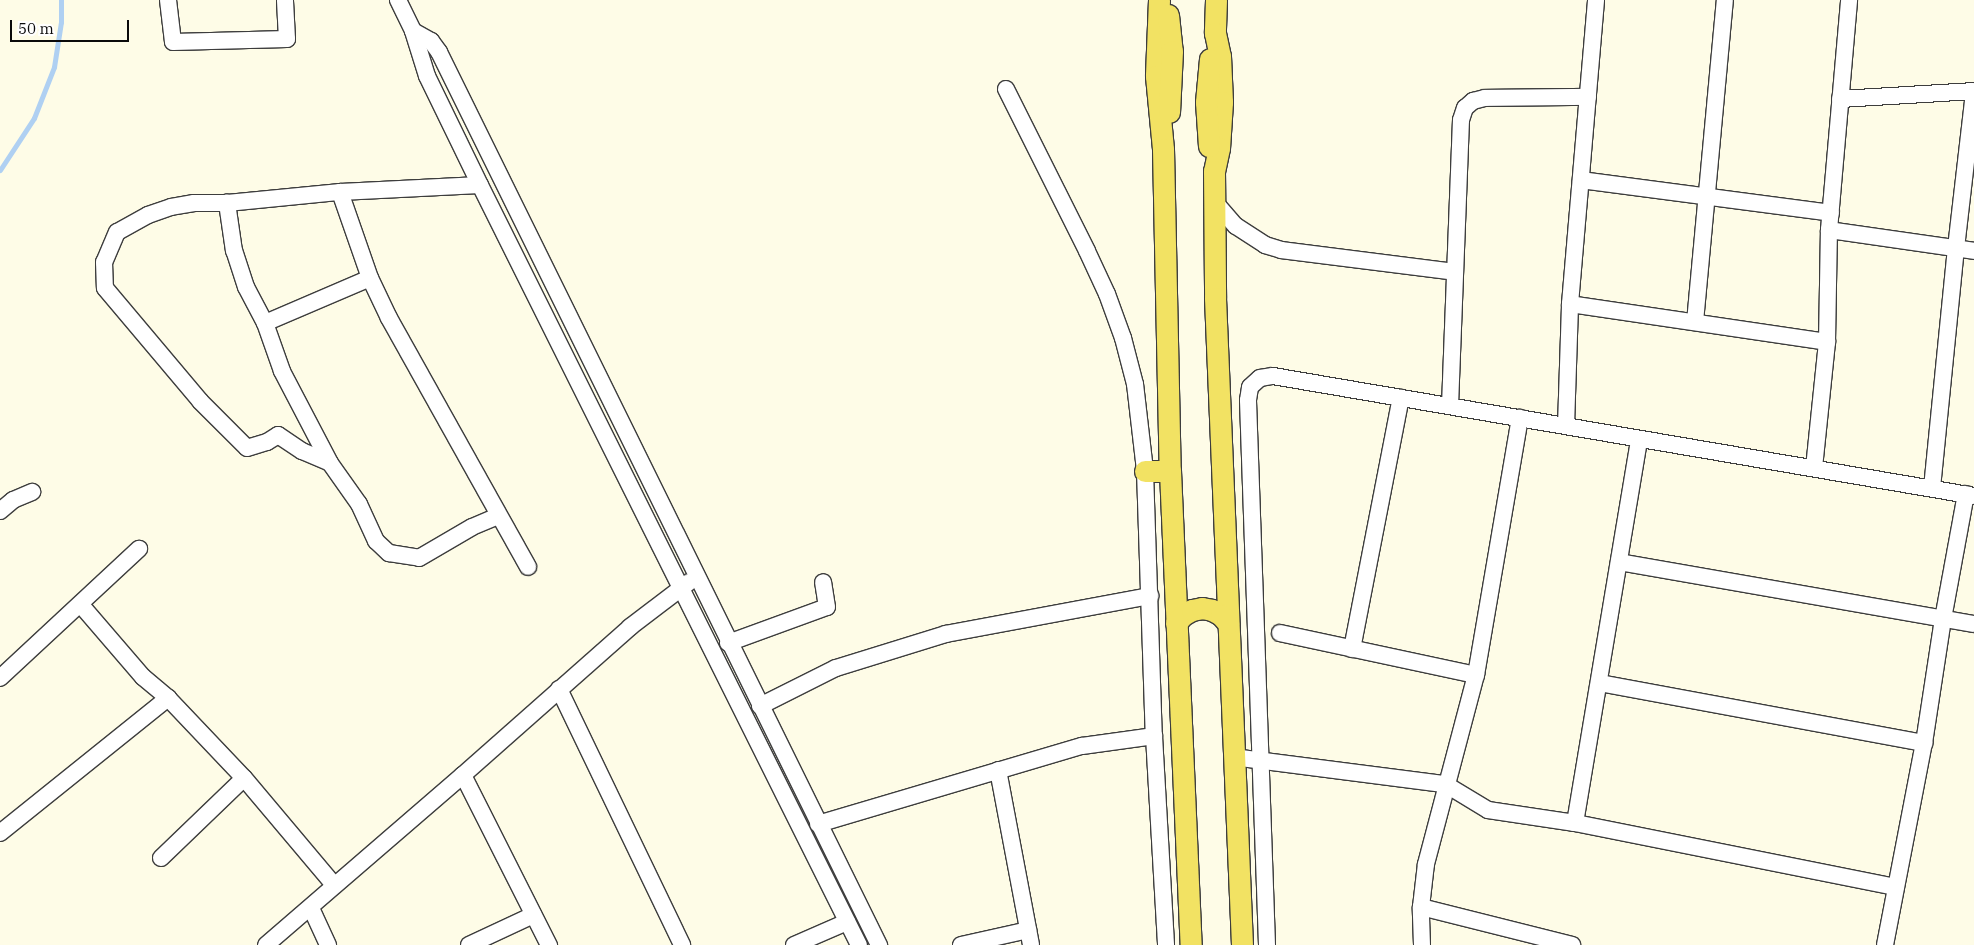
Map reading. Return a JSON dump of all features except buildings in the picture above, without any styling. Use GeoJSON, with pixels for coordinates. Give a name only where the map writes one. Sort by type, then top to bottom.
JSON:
{"type":"FeatureCollection","features":[{"type":"Feature","properties":{"kind":"main road"},"geometry":{"type":"LineString","coordinates":[[1159,0],[1156,76],[1163,149],[1170,471],[1191,945]]}},
{"type":"Feature","properties":{"kind":"main road"},"geometry":{"type":"LineString","coordinates":[[1163,149],[1169,117],[1172,76],[1170,26],[1166,0]]}},
{"type":"Feature","properties":{"kind":"main road"},"geometry":{"type":"LineString","coordinates":[[1216,0],[1215,33],[1220,56],[1222,102],[1219,148],[1214,171],[1215,298],[1242,945]]}},
{"type":"Feature","properties":{"kind":"main road"},"geometry":{"type":"LineString","coordinates":[[1145,471],[1170,471]]}},
{"type":"Feature","properties":{"kind":"main road"},"geometry":{"type":"LineString","coordinates":[[1176,623],[1188,612],[1202,608],[1217,612],[1228,623]]}},
{"type":"Feature","properties":{"kind":"street"},"geometry":{"type":"LineString","coordinates":[[168,0],[174,42],[287,39],[285,0]]}},
{"type":"Feature","properties":{"kind":"street"},"geometry":{"type":"LineString","coordinates":[[398,0],[413,31],[427,76],[480,185],[859,945]]}},
{"type":"Feature","properties":{"kind":"street"},"geometry":{"type":"LineString","coordinates":[[1566,426],[1570,304],[1596,0]]}},
{"type":"Feature","properties":{"kind":"street"},"geometry":{"type":"LineString","coordinates":[[1695,322],[1725,0]]}},
{"type":"Feature","properties":{"kind":"street"},"geometry":{"type":"LineString","coordinates":[[1814,468],[1827,342],[1829,230],[1849,0]]}},
{"type":"Feature","properties":{"kind":"street"},"geometry":{"type":"LineString","coordinates":[[413,31],[431,41],[440,52],[728,643],[879,945]]}},
{"type":"Feature","properties":{"kind":"street"},"geometry":{"type":"LineString","coordinates":[[1006,89],[1088,251],[1124,338],[1135,384],[1145,471],[1154,736],[1166,945]]}},
{"type":"Feature","properties":{"kind":"street"},"geometry":{"type":"LineString","coordinates":[[1840,99],[1974,92],[1932,488]]}},
{"type":"Feature","properties":{"kind":"street"},"geometry":{"type":"LineString","coordinates":[[1450,406],[1461,120],[1465,108],[1474,101],[1484,98],[1588,97]]}},
{"type":"Feature","properties":{"kind":"street"},"geometry":{"type":"LineString","coordinates":[[1581,180],[1831,213]]}},
{"type":"Feature","properties":{"kind":"street"},"geometry":{"type":"LineString","coordinates":[[330,463],[302,451],[278,435],[266,442],[247,448],[200,402],[105,288],[104,262],[117,232],[171,207],[194,203],[340,192],[480,185]]}},
{"type":"Feature","properties":{"kind":"street"},"geometry":{"type":"LineString","coordinates":[[340,192],[370,278],[405,348],[498,516],[528,566]]}},
{"type":"Feature","properties":{"kind":"street"},"geometry":{"type":"LineString","coordinates":[[1214,201],[1236,226],[1265,245],[1281,250],[1454,272]]}},
{"type":"Feature","properties":{"kind":"street"},"geometry":{"type":"LineString","coordinates":[[227,202],[234,252],[246,287],[265,323],[282,371],[330,463],[359,504],[376,541],[389,553],[419,558],[472,528],[498,516]]}},
{"type":"Feature","properties":{"kind":"street"},"geometry":{"type":"LineString","coordinates":[[1829,230],[1974,251]]}},
{"type":"Feature","properties":{"kind":"street"},"geometry":{"type":"LineString","coordinates":[[265,323],[370,278]]}},
{"type":"Feature","properties":{"kind":"street"},"geometry":{"type":"LineString","coordinates":[[1570,304],[1827,342]]}},
{"type":"Feature","properties":{"kind":"street"},"geometry":{"type":"LineString","coordinates":[[1267,945],[1248,393],[1254,381],[1274,376],[1970,495],[1943,619],[1924,743],[1885,945]]}},
{"type":"Feature","properties":{"kind":"street"},"geometry":{"type":"LineString","coordinates":[[1352,649],[1401,398]]}},
{"type":"Feature","properties":{"kind":"street"},"geometry":{"type":"LineString","coordinates":[[1422,945],[1421,907],[1426,864],[1445,784],[1476,674],[1520,418]]}},
{"type":"Feature","properties":{"kind":"street"},"geometry":{"type":"LineString","coordinates":[[1575,823],[1600,684],[1639,439]]}},
{"type":"Feature","properties":{"kind":"street"},"geometry":{"type":"LineString","coordinates":[[0,511],[13,500],[32,492]]}},
{"type":"Feature","properties":{"kind":"street"},"geometry":{"type":"LineString","coordinates":[[0,678],[81,605],[139,549]]}},
{"type":"Feature","properties":{"kind":"street"},"geometry":{"type":"LineString","coordinates":[[1619,562],[1974,624]]}},
{"type":"Feature","properties":{"kind":"street"},"geometry":{"type":"LineString","coordinates":[[266,945],[311,908],[334,884],[463,775],[630,627],[696,577]]}},
{"type":"Feature","properties":{"kind":"street"},"geometry":{"type":"LineString","coordinates":[[728,643],[827,607],[823,582]]}},
{"type":"Feature","properties":{"kind":"street"},"geometry":{"type":"LineString","coordinates":[[760,706],[836,668],[946,634],[1150,596]]}},
{"type":"Feature","properties":{"kind":"street"},"geometry":{"type":"LineString","coordinates":[[81,605],[143,677],[168,698],[244,778],[334,884]]}},
{"type":"Feature","properties":{"kind":"street"},"geometry":{"type":"LineString","coordinates":[[1280,633],[1476,674]]}},
{"type":"Feature","properties":{"kind":"street"},"geometry":{"type":"LineString","coordinates":[[1600,684],[1924,743]]}},
{"type":"Feature","properties":{"kind":"street"},"geometry":{"type":"LineString","coordinates":[[559,689],[682,945]]}},
{"type":"Feature","properties":{"kind":"street"},"geometry":{"type":"LineString","coordinates":[[0,833],[168,698]]}},
{"type":"Feature","properties":{"kind":"street"},"geometry":{"type":"LineString","coordinates":[[818,824],[1082,746],[1154,736]]}},
{"type":"Feature","properties":{"kind":"street"},"geometry":{"type":"LineString","coordinates":[[1233,757],[1445,784],[1488,810],[1575,823],[1896,888]]}},
{"type":"Feature","properties":{"kind":"street"},"geometry":{"type":"LineString","coordinates":[[961,945],[1029,937],[998,770]]}},
{"type":"Feature","properties":{"kind":"street"},"geometry":{"type":"LineString","coordinates":[[463,775],[549,945]]}},
{"type":"Feature","properties":{"kind":"street"},"geometry":{"type":"LineString","coordinates":[[161,858],[244,778]]}},
{"type":"Feature","properties":{"kind":"street"},"geometry":{"type":"LineString","coordinates":[[1421,907],[1572,945]]}},
{"type":"Feature","properties":{"kind":"street"},"geometry":{"type":"LineString","coordinates":[[311,908],[328,945]]}},
{"type":"Feature","properties":{"kind":"street"},"geometry":{"type":"LineString","coordinates":[[469,945],[533,915]]}},
{"type":"Feature","properties":{"kind":"street"},"geometry":{"type":"LineString","coordinates":[[794,945],[847,922]]}},
{"type":"Feature","properties":{"kind":"waterway"},"geometry":{"type":"LineString","coordinates":[[0,170],[34,118],[54,67],[61,22],[61,0]]}}]}
